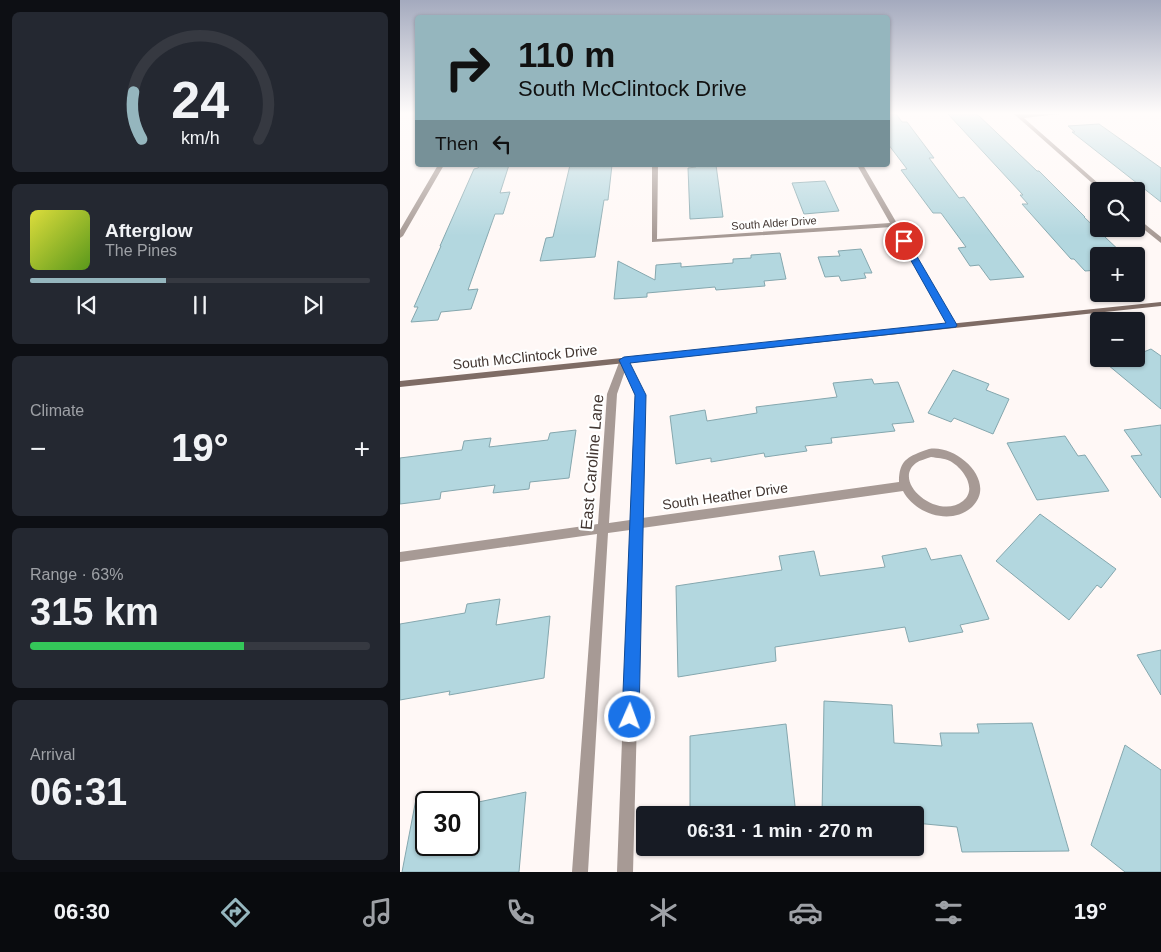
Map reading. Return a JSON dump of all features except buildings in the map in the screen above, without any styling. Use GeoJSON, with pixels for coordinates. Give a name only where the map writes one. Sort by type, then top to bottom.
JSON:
{"type":"FeatureCollection","features":[{"type":"Feature","properties":{"kind":"main road","name":"South McClintock Drive"},"geometry":{"type":"LineString","coordinates":[[400,384],[1161,304]]}},
{"type":"Feature","properties":{"kind":"street"},"geometry":{"type":"LineString","coordinates":[[1062,155],[1094,182]]}},
{"type":"Feature","properties":{"kind":"street"},"geometry":{"type":"LineString","coordinates":[[400,236],[440,167]]}},
{"type":"Feature","properties":{"kind":"street","name":"South Alder Drive"},"geometry":{"type":"LineString","coordinates":[[655,167],[654,241],[895,225]]}},
{"type":"Feature","properties":{"kind":"street"},"geometry":{"type":"LineString","coordinates":[[861,167],[952,325]]}},
{"type":"Feature","properties":{"kind":"street"},"geometry":{"type":"LineString","coordinates":[[1145,227],[1161,241]]}},
{"type":"Feature","properties":{"kind":"street"},"geometry":{"type":"LineString","coordinates":[[624,360],[640,395],[626,872]]}},
{"type":"Feature","properties":{"kind":"street","name":"East Caroline Lane"},"geometry":{"type":"LineString","coordinates":[[580,872],[612,394],[624,360]]}},
{"type":"Feature","properties":{"kind":"street"},"geometry":{"type":"LineString","coordinates":[[930,453],[941,454],[962,464],[970,472],[974,481],[975,491],[972,500],[965,507],[955,511],[943,512],[919,503],[910,495],[905,486],[903,476],[905,467],[910,460],[919,455],[930,453]]}},
{"type":"Feature","properties":{"kind":"street","name":"South Heather Drive"},"geometry":{"type":"LineString","coordinates":[[400,557],[905,486]]}},
{"type":"Feature","properties":{"kind":"route"},"geometry":{"type":"LineString","coordinates":[[630,717],[640,395],[624,360],[952,325],[904,241]]}}]}
